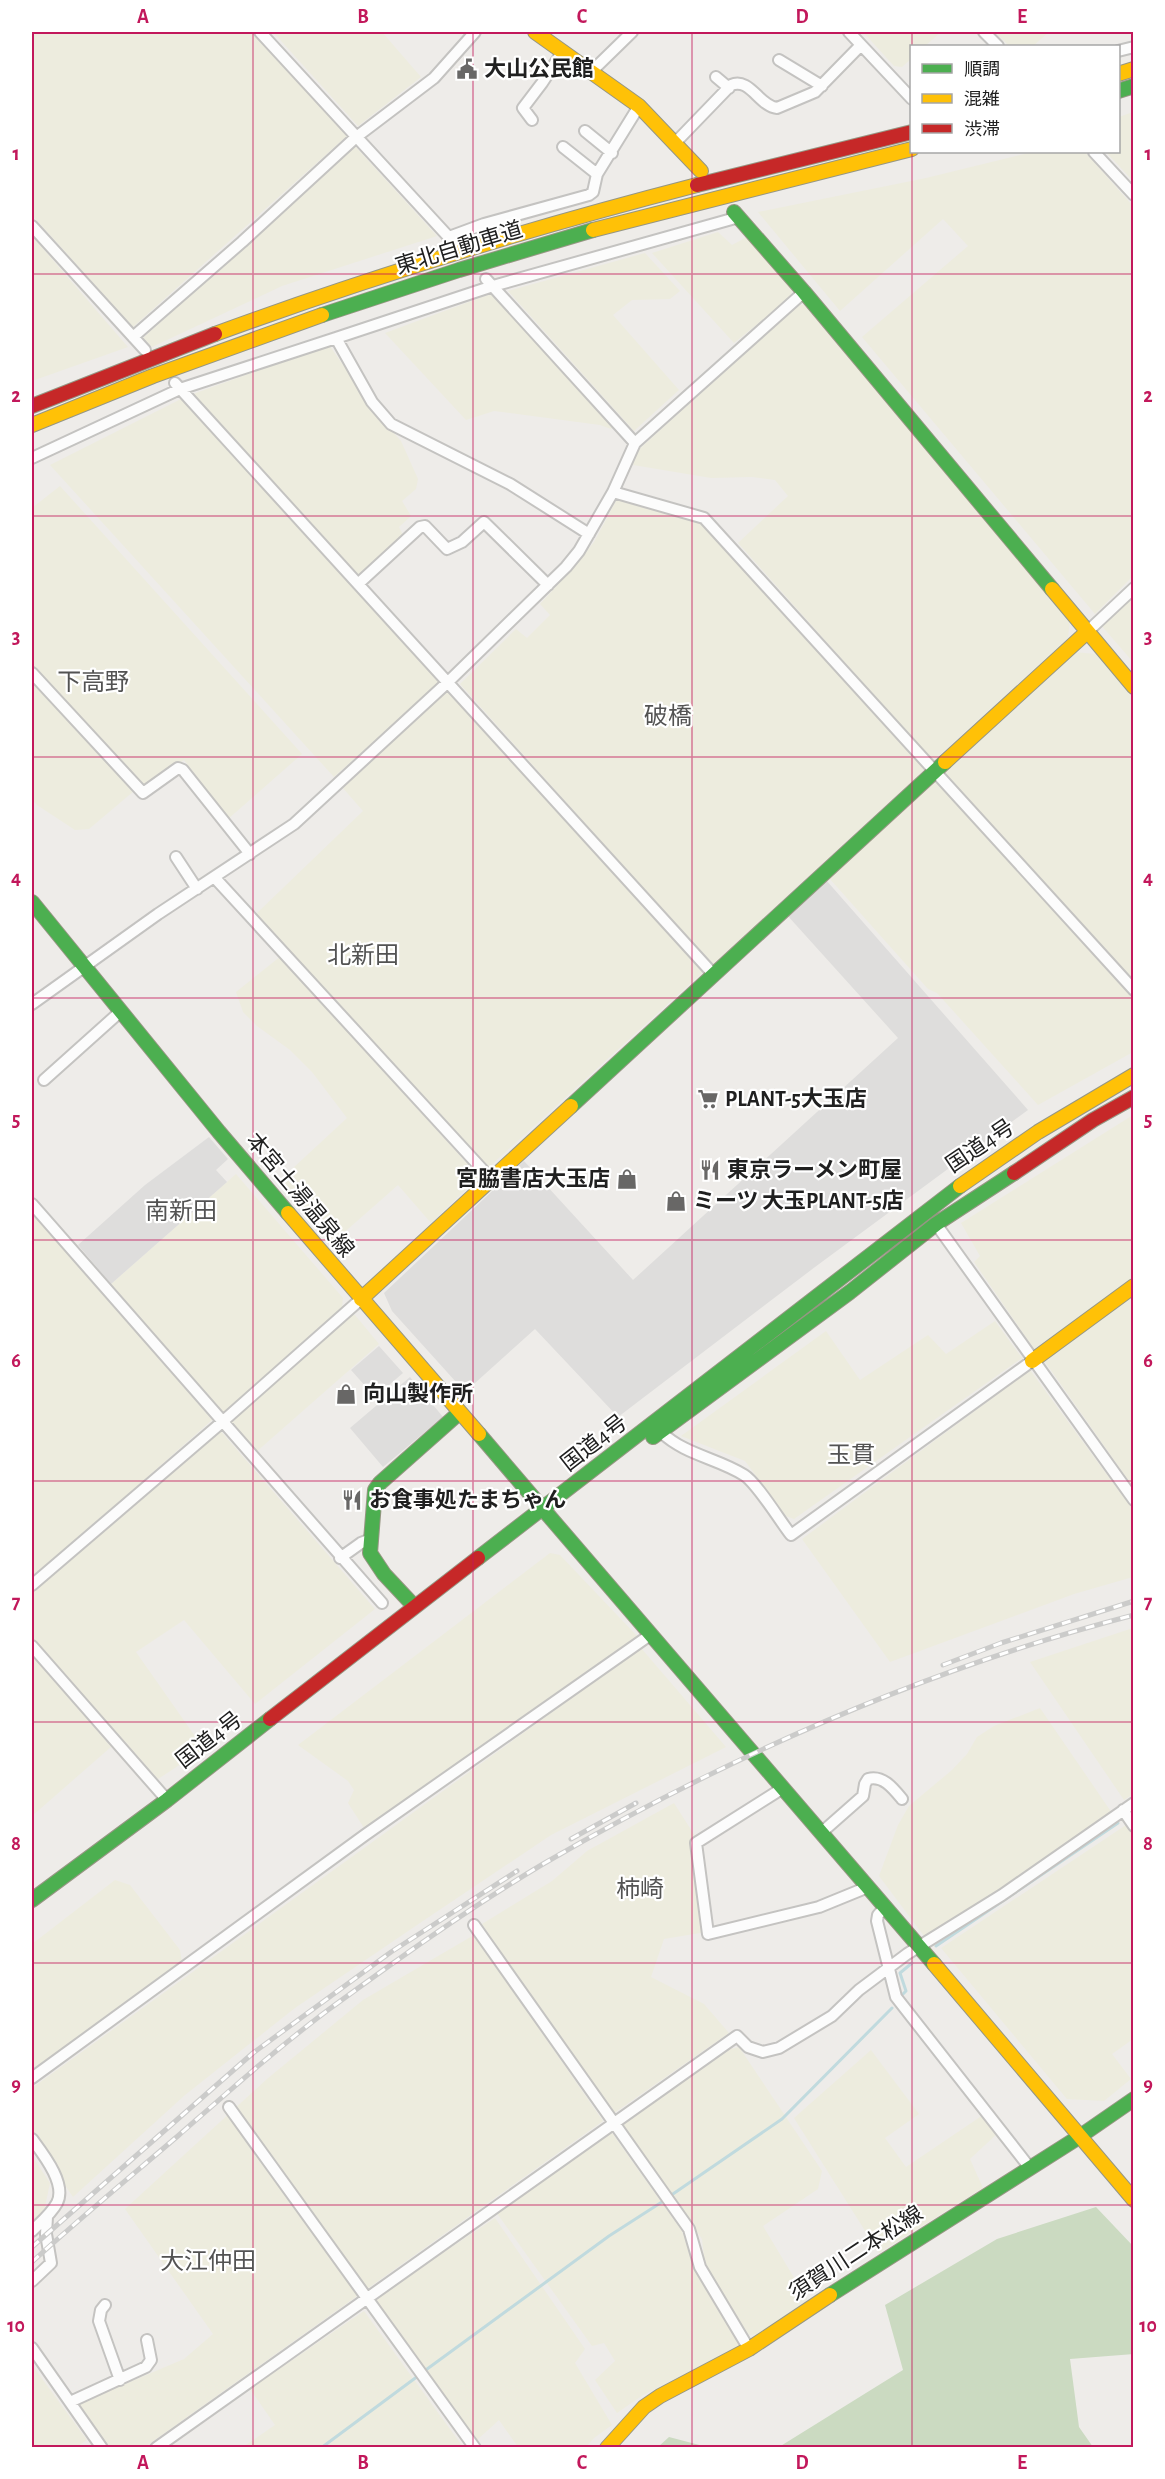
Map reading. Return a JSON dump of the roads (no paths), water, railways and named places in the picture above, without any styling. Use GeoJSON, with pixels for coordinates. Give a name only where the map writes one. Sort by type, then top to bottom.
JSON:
{"type":"FeatureCollection","features":[{"type":"Feature","properties":{"kind":"main road"},"geometry":{"type":"LineString","coordinates":[[535,32],[639,106],[701,171]]}},
{"type":"Feature","properties":{"kind":"main road"},"geometry":{"type":"LineString","coordinates":[[1120,92],[1134,86]]}},
{"type":"Feature","properties":{"kind":"main road","name":"東北自動車道"},"geometry":{"type":"LineString","coordinates":[[32,406],[243,325],[447,256],[586,215],[910,133]]}},
{"type":"Feature","properties":{"kind":"main road","name":"東北自動車道"},"geometry":{"type":"LineString","coordinates":[[32,424],[230,347],[403,287],[591,231],[910,150]]}},
{"type":"Feature","properties":{"kind":"main road"},"geometry":{"type":"LineString","coordinates":[[737,214],[1134,687]]}},
{"type":"Feature","properties":{"kind":"main road"},"geometry":{"type":"LineString","coordinates":[[361,1299],[1087,632]]}},
{"type":"Feature","properties":{"kind":"main road","name":"本宮土湯温泉線"},"geometry":{"type":"LineString","coordinates":[[32,902],[219,1132],[1134,2200]]}},
{"type":"Feature","properties":{"kind":"main road","name":"国道4号"},"geometry":{"type":"LineString","coordinates":[[32,1915],[547,1514],[940,1199],[1038,1132],[1134,1075]]}},
{"type":"Feature","properties":{"kind":"main road","name":"国道4号"},"geometry":{"type":"LineString","coordinates":[[32,1900],[166,1800],[414,1606],[660,1432],[850,1292],[936,1224],[1083,1126],[1134,1097]]}},
{"type":"Feature","properties":{"kind":"main road"},"geometry":{"type":"LineString","coordinates":[[1032,1360],[1134,1286]]}},
{"type":"Feature","properties":{"kind":"main road"},"geometry":{"type":"LineString","coordinates":[[414,1606],[374,1562],[370,1554],[375,1490],[459,1413]]}},
{"type":"Feature","properties":{"kind":"main road","name":"須賀川二本松線"},"geometry":{"type":"LineString","coordinates":[[607,2448],[652,2401],[749,2349],[886,2257],[1079,2137],[1134,2099]]}},
{"type":"Feature","properties":{"kind":"street"},"geometry":{"type":"LineString","coordinates":[[260,32],[452,241],[484,224],[590,195],[593,192],[597,174],[639,106]]}},
{"type":"Feature","properties":{"kind":"street"},"geometry":{"type":"LineString","coordinates":[[133,337],[356,138],[434,78],[475,32]]}},
{"type":"Feature","properties":{"kind":"street"},"geometry":{"type":"LineString","coordinates":[[849,32],[910,97]]}},
{"type":"Feature","properties":{"kind":"street"},"geometry":{"type":"LineString","coordinates":[[984,32],[997,45]]}},
{"type":"Feature","properties":{"kind":"street"},"geometry":{"type":"LineString","coordinates":[[591,72],[627,33]]}},
{"type":"Feature","properties":{"kind":"street"},"geometry":{"type":"LineString","coordinates":[[674,144],[729,88],[741,82],[768,106],[777,108],[815,92],[861,45]]}},
{"type":"Feature","properties":{"kind":"street"},"geometry":{"type":"LineString","coordinates":[[532,120],[523,108],[563,51]]}},
{"type":"Feature","properties":{"kind":"street"},"geometry":{"type":"LineString","coordinates":[[780,60],[822,86]]}},
{"type":"Feature","properties":{"kind":"street"},"geometry":{"type":"LineString","coordinates":[[716,76],[729,88]]}},
{"type":"Feature","properties":{"kind":"street"},"geometry":{"type":"LineString","coordinates":[[585,131],[612,153]]}},
{"type":"Feature","properties":{"kind":"street"},"geometry":{"type":"LineString","coordinates":[[563,147],[597,174]]}},
{"type":"Feature","properties":{"kind":"street"},"geometry":{"type":"LineString","coordinates":[[1095,153],[1134,195]]}},
{"type":"Feature","properties":{"kind":"street"},"geometry":{"type":"LineString","coordinates":[[32,458],[178,386],[336,338],[490,282],[737,214]]}},
{"type":"Feature","properties":{"kind":"street"},"geometry":{"type":"LineString","coordinates":[[32,226],[145,350]]}},
{"type":"Feature","properties":{"kind":"street"},"geometry":{"type":"LineString","coordinates":[[490,282],[635,443]]}},
{"type":"Feature","properties":{"kind":"street"},"geometry":{"type":"LineString","coordinates":[[32,1004],[294,824],[448,682],[566,567],[589,534],[613,492],[635,443],[804,292]]}},
{"type":"Feature","properties":{"kind":"street"},"geometry":{"type":"LineString","coordinates":[[336,338],[372,402],[391,424],[510,484],[589,534]]}},
{"type":"Feature","properties":{"kind":"street"},"geometry":{"type":"LineString","coordinates":[[178,386],[714,975]]}},
{"type":"Feature","properties":{"kind":"street"},"geometry":{"type":"LineString","coordinates":[[613,492],[704,518],[1134,990]]}},
{"type":"Feature","properties":{"kind":"street"},"geometry":{"type":"LineString","coordinates":[[358,584],[420,527],[425,526],[447,549],[462,542],[484,522],[548,585]]}},
{"type":"Feature","properties":{"kind":"street"},"geometry":{"type":"LineString","coordinates":[[1087,632],[1134,588]]}},
{"type":"Feature","properties":{"kind":"street"},"geometry":{"type":"LineString","coordinates":[[32,673],[143,794],[178,768],[183,770],[250,854]]}},
{"type":"Feature","properties":{"kind":"street"},"geometry":{"type":"LineString","coordinates":[[176,857],[197,889]]}},
{"type":"Feature","properties":{"kind":"street"},"geometry":{"type":"LineString","coordinates":[[215,878],[491,1179]]}},
{"type":"Feature","properties":{"kind":"street"},"geometry":{"type":"LineString","coordinates":[[44,1080],[121,1011]]}},
{"type":"Feature","properties":{"kind":"street"},"geometry":{"type":"LineString","coordinates":[[32,1204],[382,1604]]}},
{"type":"Feature","properties":{"kind":"street"},"geometry":{"type":"LineString","coordinates":[[936,1224],[1134,1500]]}},
{"type":"Feature","properties":{"kind":"street"},"geometry":{"type":"LineString","coordinates":[[32,1585],[222,1423],[361,1299]]}},
{"type":"Feature","properties":{"kind":"street"},"geometry":{"type":"LineString","coordinates":[[660,1432],[673,1443],[692,1453],[745,1475],[791,1534],[1032,1360]]}},
{"type":"Feature","properties":{"kind":"street"},"geometry":{"type":"LineString","coordinates":[[340,1558],[361,1543],[371,1539]]}},
{"type":"Feature","properties":{"kind":"street"},"geometry":{"type":"LineString","coordinates":[[32,2078],[365,1835],[650,1635]]}},
{"type":"Feature","properties":{"kind":"street"},"geometry":{"type":"LineString","coordinates":[[32,1646],[166,1800]]}},
{"type":"Feature","properties":{"kind":"street"},"geometry":{"type":"LineString","coordinates":[[821,1833],[863,1796],[868,1779],[876,1778],[888,1783],[902,1799]]}},
{"type":"Feature","properties":{"kind":"street"},"geometry":{"type":"LineString","coordinates":[[783,1788],[696,1844],[708,1934],[819,1907],[868,1887]]}},
{"type":"Feature","properties":{"kind":"street"},"geometry":{"type":"LineString","coordinates":[[156,2448],[737,2036],[748,2047],[763,2052],[779,2048],[832,2016],[859,1990],[888,1968],[1002,1895],[1134,1803]]}},
{"type":"Feature","properties":{"kind":"street"},"geometry":{"type":"LineString","coordinates":[[1123,1810],[1134,1826]]}},
{"type":"Feature","properties":{"kind":"street"},"geometry":{"type":"LineString","coordinates":[[885,1907],[878,1915],[877,1921],[896,1997],[1030,2168]]}},
{"type":"Feature","properties":{"kind":"street"},"geometry":{"type":"LineString","coordinates":[[474,1925],[689,2229],[700,2267],[749,2349]]}},
{"type":"Feature","properties":{"kind":"street"},"geometry":{"type":"LineString","coordinates":[[229,2106],[475,2448]]}},
{"type":"Feature","properties":{"kind":"street"},"geometry":{"type":"LineString","coordinates":[[32,2139],[58,2183],[59,2199],[47,2217],[32,2232]]}},
{"type":"Feature","properties":{"kind":"street"},"geometry":{"type":"LineString","coordinates":[[32,2281],[51,2264],[46,2234],[47,2217]]}},
{"type":"Feature","properties":{"kind":"street"},"geometry":{"type":"LineString","coordinates":[[105,2305],[101,2310],[99,2321],[120,2380]]}},
{"type":"Feature","properties":{"kind":"street"},"geometry":{"type":"LineString","coordinates":[[70,2402],[150,2364],[147,2340]]}},
{"type":"Feature","properties":{"kind":"street"},"geometry":{"type":"LineString","coordinates":[[32,2348],[102,2448]]}},
{"type":"Feature","properties":{"kind":"waterway"},"geometry":{"type":"LineString","coordinates":[[936,1946],[1118,1823]]}},
{"type":"Feature","properties":{"kind":"waterway"},"geometry":{"type":"LineString","coordinates":[[903,1994],[906,1991],[900,1973],[912,1963]]}},
{"type":"Feature","properties":{"kind":"waterway"},"geometry":{"type":"LineString","coordinates":[[670,2196],[782,2119],[892,2008]]}},
{"type":"Feature","properties":{"kind":"waterway"},"geometry":{"type":"LineString","coordinates":[[423,2372],[609,2236],[665,2200]]}},
{"type":"Feature","properties":{"kind":"waterway"},"geometry":{"type":"LineString","coordinates":[[321,2448],[418,2376]]}},
{"type":"Feature","properties":{"kind":"railway"},"geometry":{"type":"LineString","coordinates":[[943,1665],[1001,1643],[1134,1601]]}},
{"type":"Feature","properties":{"kind":"railway"},"geometry":{"type":"LineString","coordinates":[[32,2262],[252,2071],[309,2025],[434,1934],[543,1864],[684,1787],[830,1719],[980,1662],[1134,1615]]}},
{"type":"Feature","properties":{"kind":"railway"},"geometry":{"type":"LineString","coordinates":[[571,1839],[636,1803]]}},
{"type":"Feature","properties":{"kind":"railway"},"geometry":{"type":"LineString","coordinates":[[32,2247],[253,2053],[391,1952],[517,1871]]}},
{"type":"Feature","properties":{"kind":"place","name":"大山公民館"},"geometry":{"type":"Point","coordinates":[467,69]}},
{"type":"Feature","properties":{"kind":"place","name":"PLANT-5大玉店"},"geometry":{"type":"Point","coordinates":[708,1099]}},
{"type":"Feature","properties":{"kind":"place","name":"東京ラーメン町屋"},"geometry":{"type":"Point","coordinates":[710,1170]}},
{"type":"Feature","properties":{"kind":"place","name":"宮脇書店大玉店"},"geometry":{"type":"Point","coordinates":[627,1179]}},
{"type":"Feature","properties":{"kind":"place","name":"ミーツ 大玉PLANT-5店"},"geometry":{"type":"Point","coordinates":[676,1201]}},
{"type":"Feature","properties":{"kind":"place","name":"向山製作所"},"geometry":{"type":"Point","coordinates":[346,1394]}},
{"type":"Feature","properties":{"kind":"place","name":"お食事処たまちゃん"},"geometry":{"type":"Point","coordinates":[352,1500]}},
{"type":"Feature","properties":{"kind":"district","name":"下高野"},"geometry":{"type":"Point","coordinates":[93,683]}},
{"type":"Feature","properties":{"kind":"district","name":"破橋"},"geometry":{"type":"Point","coordinates":[668,717]}},
{"type":"Feature","properties":{"kind":"district","name":"北新田"},"geometry":{"type":"Point","coordinates":[363,956]}},
{"type":"Feature","properties":{"kind":"district","name":"南新田"},"geometry":{"type":"Point","coordinates":[181,1212]}},
{"type":"Feature","properties":{"kind":"district","name":"玉貫"},"geometry":{"type":"Point","coordinates":[851,1456]}},
{"type":"Feature","properties":{"kind":"district","name":"柿崎"},"geometry":{"type":"Point","coordinates":[640,1890]}},
{"type":"Feature","properties":{"kind":"district","name":"大江仲田"},"geometry":{"type":"Point","coordinates":[208,2262]}}]}
